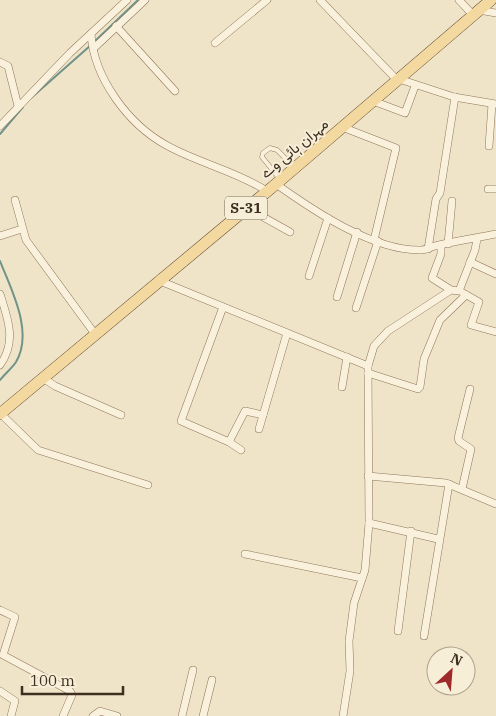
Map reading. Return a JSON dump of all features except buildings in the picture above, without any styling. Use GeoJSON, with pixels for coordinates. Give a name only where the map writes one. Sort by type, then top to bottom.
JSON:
{"type":"FeatureCollection","features":[{"type":"Feature","properties":{"kind":"main road","name":"مہران ہائی وے"},"geometry":{"type":"LineString","coordinates":[[0,413],[160,278],[275,185],[491,0]]}},
{"type":"Feature","properties":{"kind":"street"},"geometry":{"type":"LineString","coordinates":[[0,126],[18,106],[127,0]]}},
{"type":"Feature","properties":{"kind":"street"},"geometry":{"type":"LineString","coordinates":[[94,47],[144,0]]}},
{"type":"Feature","properties":{"kind":"street"},"geometry":{"type":"LineString","coordinates":[[215,43],[267,0]]}},
{"type":"Feature","properties":{"kind":"street"},"geometry":{"type":"LineString","coordinates":[[320,0],[398,80],[455,97],[494,104],[489,146]]}},
{"type":"Feature","properties":{"kind":"street"},"geometry":{"type":"LineString","coordinates":[[459,0],[476,13],[496,13]]}},
{"type":"Feature","properties":{"kind":"street"},"geometry":{"type":"LineString","coordinates":[[116,26],[175,91]]}},
{"type":"Feature","properties":{"kind":"street"},"geometry":{"type":"LineString","coordinates":[[91,36],[114,99],[124,111],[164,144],[244,178],[275,185],[328,218],[399,250],[428,249],[496,234]]}},
{"type":"Feature","properties":{"kind":"street"},"geometry":{"type":"LineString","coordinates":[[0,62],[8,66],[18,106]]}},
{"type":"Feature","properties":{"kind":"street"},"geometry":{"type":"LineString","coordinates":[[373,101],[405,113],[415,86]]}},
{"type":"Feature","properties":{"kind":"street"},"geometry":{"type":"LineString","coordinates":[[428,249],[436,199],[440,193],[455,97]]}},
{"type":"Feature","properties":{"kind":"street"},"geometry":{"type":"LineString","coordinates":[[342,127],[396,148],[376,240],[356,308]]}},
{"type":"Feature","properties":{"kind":"street"},"geometry":{"type":"LineString","coordinates":[[15,200],[22,229],[42,264],[94,334]]}},
{"type":"Feature","properties":{"kind":"street"},"geometry":{"type":"LineString","coordinates":[[452,201],[445,244],[432,278],[479,302],[471,325],[496,332]]}},
{"type":"Feature","properties":{"kind":"street"},"geometry":{"type":"LineString","coordinates":[[246,208],[290,232]]}},
{"type":"Feature","properties":{"kind":"street"},"geometry":{"type":"LineString","coordinates":[[309,276],[328,218]]}},
{"type":"Feature","properties":{"kind":"street"},"geometry":{"type":"LineString","coordinates":[[0,236],[22,229]]}},
{"type":"Feature","properties":{"kind":"street"},"geometry":{"type":"LineString","coordinates":[[337,297],[357,232]]}},
{"type":"Feature","properties":{"kind":"street"},"geometry":{"type":"LineString","coordinates":[[160,278],[165,283],[347,357],[368,369],[418,388],[420,387],[424,359],[440,320],[459,292],[477,239]]}},
{"type":"Feature","properties":{"kind":"street"},"geometry":{"type":"LineString","coordinates":[[470,262],[496,274]]}},
{"type":"Feature","properties":{"kind":"street"},"geometry":{"type":"LineString","coordinates":[[343,716],[350,671],[349,641],[354,603],[362,578],[369,523],[368,369],[374,346],[388,331],[459,292]]}},
{"type":"Feature","properties":{"kind":"street"},"geometry":{"type":"LineString","coordinates":[[0,294],[11,335],[11,344],[0,365]]}},
{"type":"Feature","properties":{"kind":"street"},"geometry":{"type":"LineString","coordinates":[[223,307],[181,421],[229,442],[241,450]]}},
{"type":"Feature","properties":{"kind":"street"},"geometry":{"type":"LineString","coordinates":[[259,429],[288,333]]}},
{"type":"Feature","properties":{"kind":"street"},"geometry":{"type":"LineString","coordinates":[[342,387],[347,357]]}},
{"type":"Feature","properties":{"kind":"street"},"geometry":{"type":"LineString","coordinates":[[43,378],[55,386],[121,415]]}},
{"type":"Feature","properties":{"kind":"street"},"geometry":{"type":"LineString","coordinates":[[462,489],[471,449],[459,441],[458,438],[470,389]]}},
{"type":"Feature","properties":{"kind":"street"},"geometry":{"type":"LineString","coordinates":[[229,442],[244,411],[263,415]]}},
{"type":"Feature","properties":{"kind":"street"},"geometry":{"type":"LineString","coordinates":[[0,413],[38,450],[148,485]]}},
{"type":"Feature","properties":{"kind":"street"},"geometry":{"type":"LineString","coordinates":[[368,476],[449,484],[496,504]]}},
{"type":"Feature","properties":{"kind":"street"},"geometry":{"type":"LineString","coordinates":[[424,636],[438,538],[449,484]]}},
{"type":"Feature","properties":{"kind":"street"},"geometry":{"type":"LineString","coordinates":[[369,523],[438,538]]}},
{"type":"Feature","properties":{"kind":"street"},"geometry":{"type":"LineString","coordinates":[[398,631],[411,531]]}},
{"type":"Feature","properties":{"kind":"street"},"geometry":{"type":"LineString","coordinates":[[245,554],[362,578]]}},
{"type":"Feature","properties":{"kind":"street"},"geometry":{"type":"LineString","coordinates":[[0,610],[15,617],[3,655],[70,691],[72,694],[63,716]]}},
{"type":"Feature","properties":{"kind":"street"},"geometry":{"type":"LineString","coordinates":[[182,716],[192,670]]}},
{"type":"Feature","properties":{"kind":"street"},"geometry":{"type":"LineString","coordinates":[[202,716],[212,680]]}},
{"type":"Feature","properties":{"kind":"street"},"geometry":{"type":"LineString","coordinates":[[0,691],[14,701],[11,716]]}},
{"type":"Feature","properties":{"kind":"street"},"geometry":{"type":"LineString","coordinates":[[92,716],[100,711],[117,716]]}},
{"type":"Feature","properties":{"kind":"lane"},"geometry":{"type":"LineString","coordinates":[[275,185],[262,157],[263,153],[270,148],[277,150],[295,168]]}},
{"type":"Feature","properties":{"kind":"waterway"},"geometry":{"type":"LineString","coordinates":[[94,42],[138,0]]}},
{"type":"Feature","properties":{"kind":"waterway"},"geometry":{"type":"LineString","coordinates":[[31,98],[91,45]]}},
{"type":"Feature","properties":{"kind":"waterway"},"geometry":{"type":"LineString","coordinates":[[0,134],[23,107]]}},
{"type":"Feature","properties":{"kind":"waterway"},"geometry":{"type":"LineString","coordinates":[[0,261],[15,297],[22,324],[23,338],[16,362],[0,380]]}}]}
